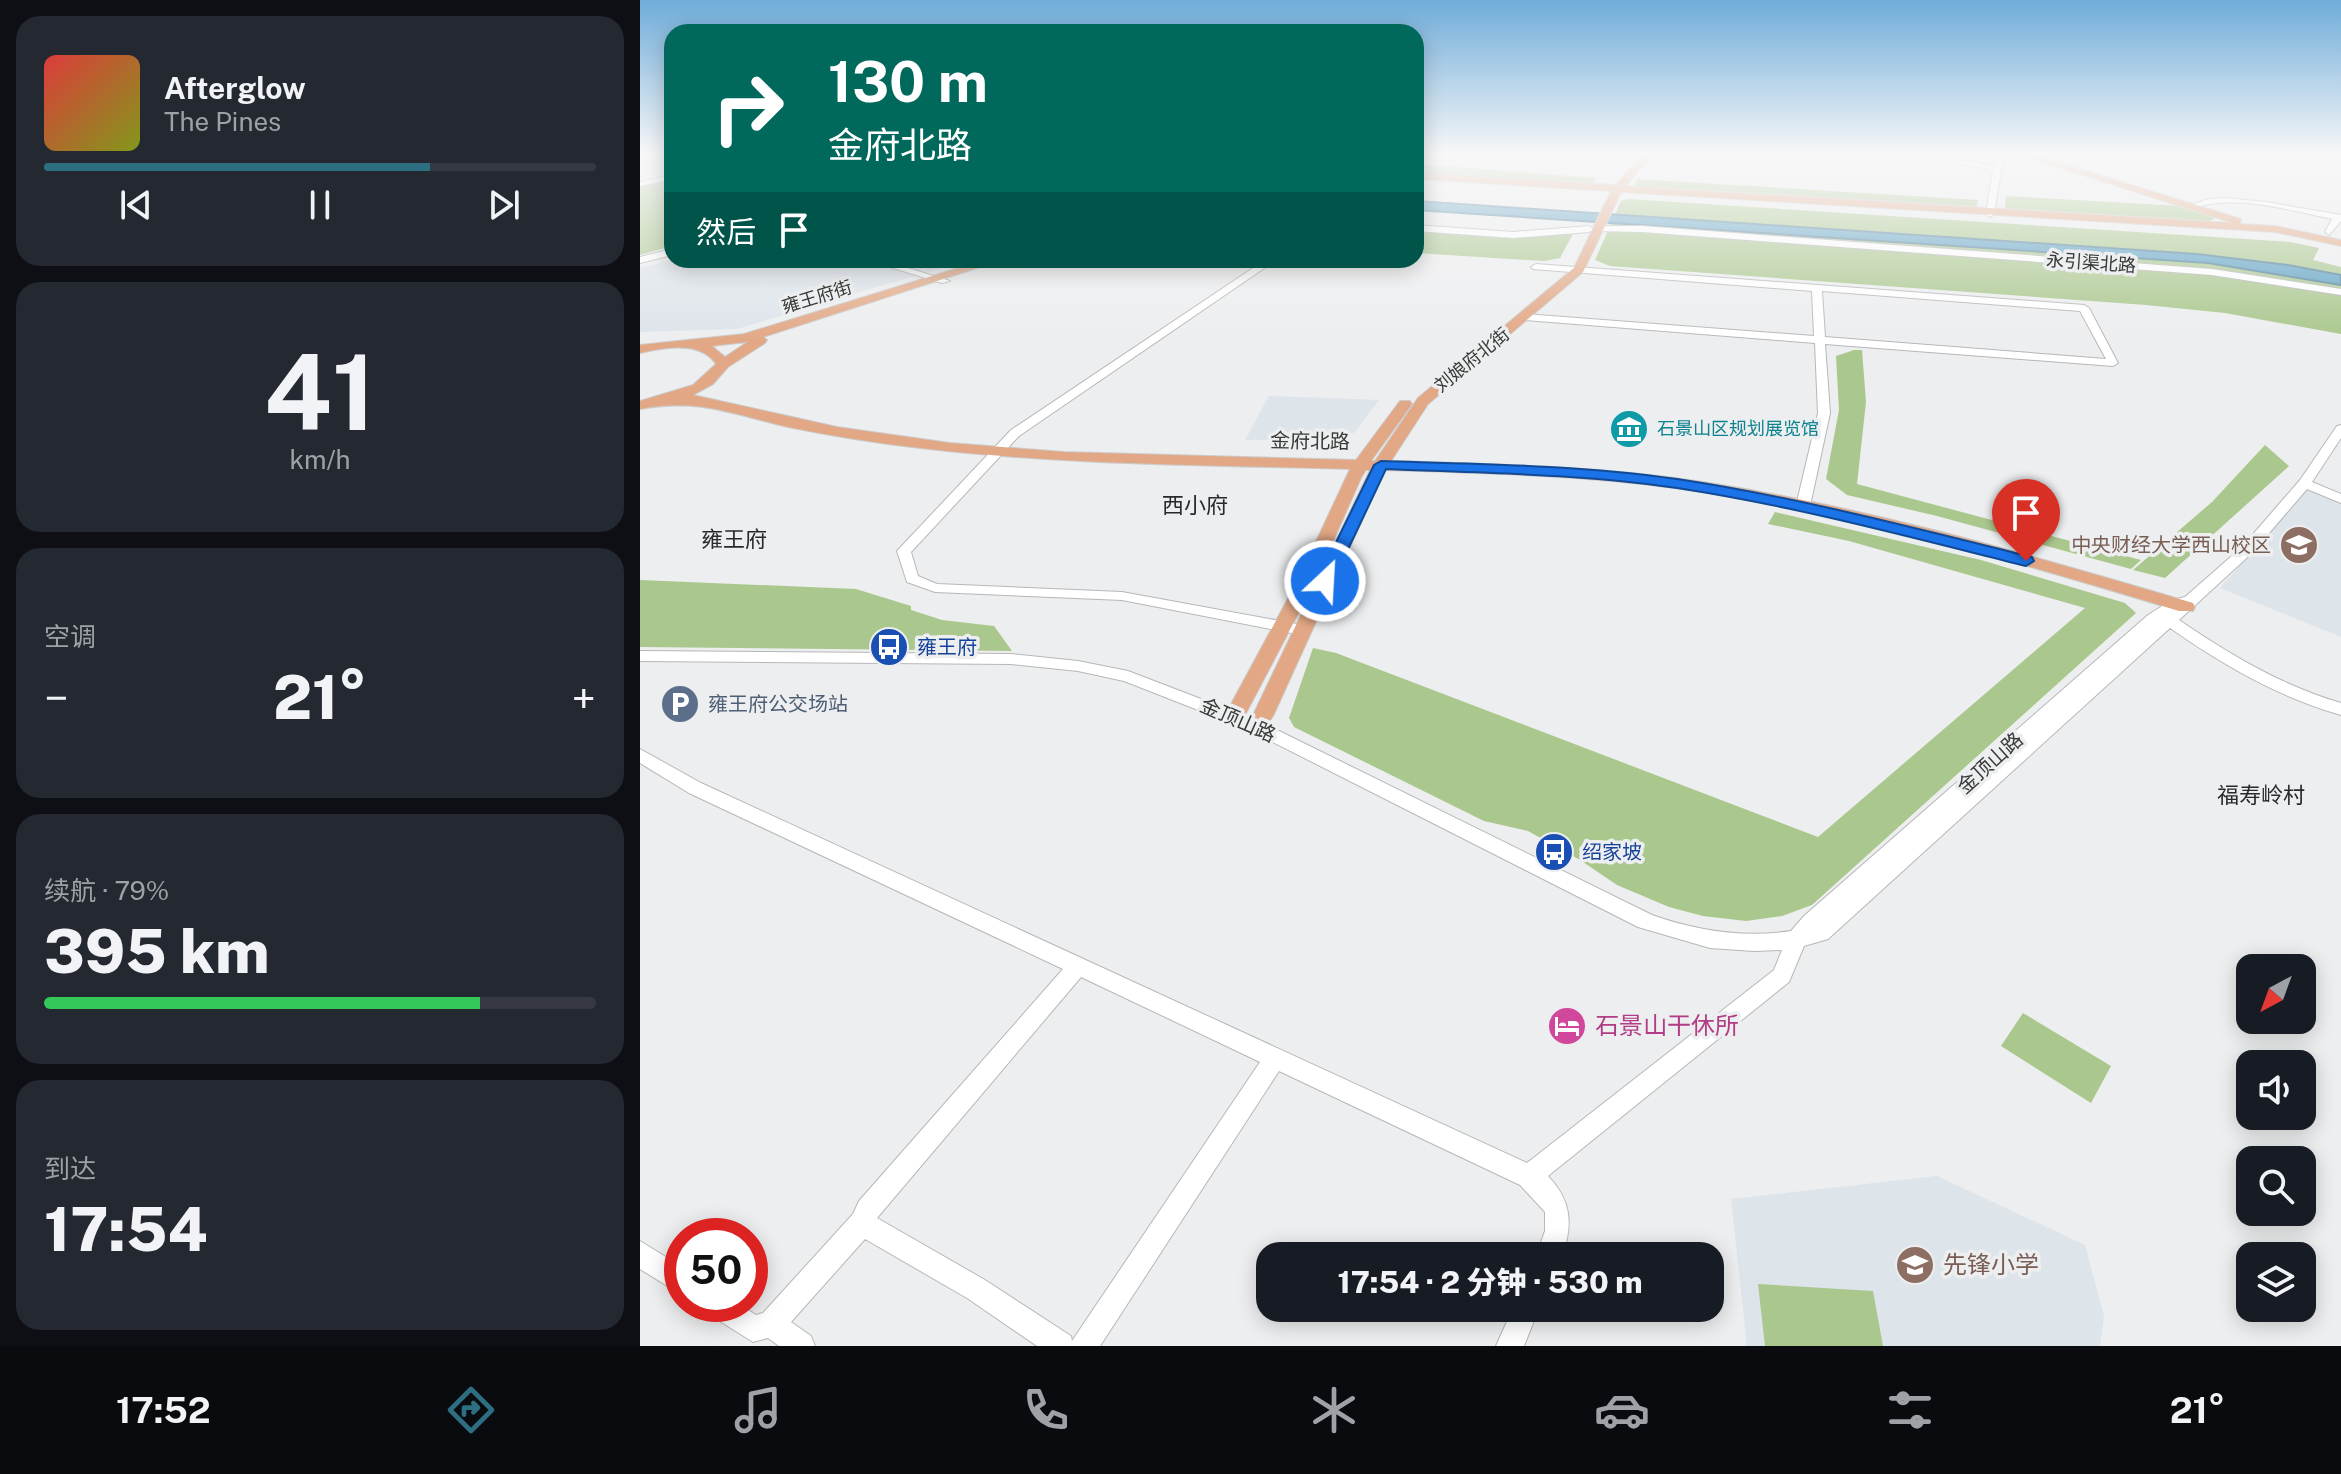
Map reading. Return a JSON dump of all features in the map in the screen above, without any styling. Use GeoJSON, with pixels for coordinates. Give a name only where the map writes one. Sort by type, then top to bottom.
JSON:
{"type":"FeatureCollection","features":[{"type":"Feature","properties":{"kind":"main road","name":"刘娘府北街"},"geometry":{"type":"LineString","coordinates":[[1374,459],[1434,389],[1525,317],[1574,270],[1600,215]]}},
{"type":"Feature","properties":{"kind":"main road"},"geometry":{"type":"LineString","coordinates":[[1997,215],[2273,231]]}},
{"type":"Feature","properties":{"kind":"main road"},"geometry":{"type":"LineString","coordinates":[[2004,215],[2273,231]]}},
{"type":"Feature","properties":{"kind":"main road"},"geometry":{"type":"LineString","coordinates":[[2220,215],[2273,231],[2341,245]]}},
{"type":"Feature","properties":{"kind":"main road"},"geometry":{"type":"LineString","coordinates":[[2225,215],[2273,231]]}},
{"type":"Feature","properties":{"kind":"main road","name":"雍王府街"},"geometry":{"type":"LineString","coordinates":[[711,380],[723,364],[758,340],[974,268]]}},
{"type":"Feature","properties":{"kind":"main road","name":"雍王府街"},"geometry":{"type":"LineString","coordinates":[[641,348],[746,338],[984,268]]}},
{"type":"Feature","properties":{"kind":"main road","name":"刘娘府北街"},"geometry":{"type":"LineString","coordinates":[[1255,726],[1293,627],[1374,459],[1415,394],[1574,270]]}},
{"type":"Feature","properties":{"kind":"main road"},"geometry":{"type":"LineString","coordinates":[[692,345],[710,349],[719,355],[723,364]]}},
{"type":"Feature","properties":{"kind":"main road"},"geometry":{"type":"LineString","coordinates":[[640,405],[662,400],[711,380]]}},
{"type":"Feature","properties":{"kind":"main road","name":"金府北路"},"geometry":{"type":"LineString","coordinates":[[711,380],[715,393],[731,400],[810,420],[1064,457],[1374,459],[1674,483],[1804,502],[1996,552],[2181,608]]}},
{"type":"Feature","properties":{"kind":"main road","name":"金府北路"},"geometry":{"type":"LineString","coordinates":[[662,400],[686,397],[707,400],[766,417],[840,432],[998,448]]}},
{"type":"Feature","properties":{"kind":"main road","name":"刘娘府北街"},"geometry":{"type":"LineString","coordinates":[[1234,717],[1293,627]]}},
{"type":"Feature","properties":{"kind":"street"},"geometry":{"type":"LineString","coordinates":[[2329,232],[2339,217]]}},
{"type":"Feature","properties":{"kind":"street","name":"永引渠北路"},"geometry":{"type":"LineString","coordinates":[[1424,229],[1513,235],[1595,227],[1642,229],[2212,272],[2341,292]]}},
{"type":"Feature","properties":{"kind":"street"},"geometry":{"type":"LineString","coordinates":[[640,260],[664,254]]}},
{"type":"Feature","properties":{"kind":"street"},"geometry":{"type":"LineString","coordinates":[[1525,317],[2113,363],[2084,308],[1536,267]]}},
{"type":"Feature","properties":{"kind":"street"},"geometry":{"type":"LineString","coordinates":[[900,268],[941,280]]}},
{"type":"Feature","properties":{"kind":"street"},"geometry":{"type":"LineString","coordinates":[[1259,268],[1015,433],[904,551],[907,572],[916,583],[953,591],[1122,596],[1293,627]]}},
{"type":"Feature","properties":{"kind":"street"},"geometry":{"type":"LineString","coordinates":[[1804,502],[1824,413],[1817,290]]}},
{"type":"Feature","properties":{"kind":"street","name":"金顶山路"},"geometry":{"type":"LineString","coordinates":[[640,656],[1029,660],[1128,676],[1255,726],[1538,870],[1655,925],[1680,933],[1735,942],[1796,940],[1821,933],[2256,541],[2305,483],[2341,429]]}},
{"type":"Feature","properties":{"kind":"street"},"geometry":{"type":"LineString","coordinates":[[2305,483],[2341,499]]}},
{"type":"Feature","properties":{"kind":"street"},"geometry":{"type":"LineString","coordinates":[[2181,608],[2201,643],[2309,701],[2341,709]]}},
{"type":"Feature","properties":{"kind":"street"},"geometry":{"type":"LineString","coordinates":[[640,755],[695,788],[1529,1176],[1546,1190],[1557,1209],[1560,1230],[1555,1242]]}},
{"type":"Feature","properties":{"kind":"street"},"geometry":{"type":"LineString","coordinates":[[1529,1176],[1782,976],[1796,940]]}},
{"type":"Feature","properties":{"kind":"street"},"geometry":{"type":"LineString","coordinates":[[743,1322],[753,1329],[771,1324],[862,1223],[868,1210],[1078,966]]}},
{"type":"Feature","properties":{"kind":"street"},"geometry":{"type":"LineString","coordinates":[[1084,1346],[1275,1058]]}},
{"type":"Feature","properties":{"kind":"street"},"geometry":{"type":"LineString","coordinates":[[862,1223],[976,1289],[1061,1346]]}},
{"type":"Feature","properties":{"kind":"street"},"geometry":{"type":"LineString","coordinates":[[640,1254],[664,1270]]}},
{"type":"Feature","properties":{"kind":"street"},"geometry":{"type":"LineString","coordinates":[[1510,1346],[1520,1322]]}},
{"type":"Feature","properties":{"kind":"street"},"geometry":{"type":"LineString","coordinates":[[771,1324],[801,1346]]}},
{"type":"Feature","properties":{"kind":"shaded area"},"geometry":{"type":"Polygon","coordinates":[[[664,262],[664,268],[941,268],[737,329],[640,332],[640,268],[664,262]]]}},
{"type":"Feature","properties":{"kind":"shaded area"},"geometry":{"type":"Polygon","coordinates":[[[1269,396],[1379,400],[1355,432],[1341,439],[1245,440],[1269,396]]]}},
{"type":"Feature","properties":{"kind":"shaded area","name":"中央财经大学西山校区"},"geometry":{"type":"Polygon","coordinates":[[[2308,488],[2341,503],[2341,637],[2220,588],[2308,488]]]}},
{"type":"Feature","properties":{"kind":"shaded area","name":"先锋小学"},"geometry":{"type":"Polygon","coordinates":[[[1937,1176],[2085,1245],[2104,1316],[2100,1346],[1747,1346],[1731,1199],[1937,1176]]]}},
{"type":"Feature","properties":{"kind":"green space"},"geometry":{"type":"Polygon","coordinates":[[[640,215],[664,215],[664,248],[640,255],[640,215]]]}},
{"type":"Feature","properties":{"kind":"green space"},"geometry":{"type":"Polygon","coordinates":[[[1615,215],[1871,215],[2290,242],[2319,248],[2313,260],[2341,267],[2341,334],[2225,313],[2146,305],[1610,266],[1595,260],[1615,215]]]}},
{"type":"Feature","properties":{"kind":"green space"},"geometry":{"type":"Polygon","coordinates":[[[2095,215],[2207,215],[2216,218],[2207,222],[2095,215]]]}},
{"type":"Feature","properties":{"kind":"green space"},"geometry":{"type":"Polygon","coordinates":[[[1575,230],[1560,258],[1544,261],[1424,254],[1424,231],[1531,237],[1575,230]]]}},
{"type":"Feature","properties":{"kind":"green space"},"geometry":{"type":"Polygon","coordinates":[[[1862,350],[1866,402],[1857,484],[2141,560],[2131,569],[1847,495],[1826,479],[1839,410],[1836,356],[1862,350]]]}},
{"type":"Feature","properties":{"kind":"green space"},"geometry":{"type":"Polygon","coordinates":[[[2265,445],[2289,466],[2165,578],[2133,570],[2212,502],[2265,445]]]}},
{"type":"Feature","properties":{"kind":"green space"},"geometry":{"type":"Polygon","coordinates":[[[1775,512],[1981,560],[2125,603],[2136,613],[1812,905],[1782,916],[1746,921],[1703,916],[1669,907],[1617,885],[1528,831],[1484,821],[1294,727],[1289,718],[1313,648],[1336,653],[1818,837],[2085,608],[1849,541],[1768,524],[1775,512]]]}},
{"type":"Feature","properties":{"kind":"green space"},"geometry":{"type":"Polygon","coordinates":[[[640,580],[856,589],[911,606],[911,610],[942,620],[994,626],[1012,651],[640,647],[640,580]]]}},
{"type":"Feature","properties":{"kind":"green space"},"geometry":{"type":"Polygon","coordinates":[[[2023,1013],[2111,1066],[2091,1103],[2001,1046],[2023,1013]]]}},
{"type":"Feature","properties":{"kind":"green space"},"geometry":{"type":"Polygon","coordinates":[[[1758,1284],[1873,1291],[1883,1346],[1765,1346],[1758,1284]]]}},
{"type":"Feature","properties":{"kind":"water"},"geometry":{"type":"Polygon","coordinates":[[[1488,215],[1620,215],[2197,254],[2341,275],[2341,285],[2208,263],[1488,215]]]}},
{"type":"Feature","properties":{"kind":"place","name":"石景山区规划展览馆"},"geometry":{"type":"Point","coordinates":[1629,429]}},
{"type":"Feature","properties":{"kind":"place","name":"中央财经大学西山校区"},"geometry":{"type":"Point","coordinates":[2299,545]}},
{"type":"Feature","properties":{"kind":"place","name":"雍王府"},"geometry":{"type":"Point","coordinates":[889,647]}},
{"type":"Feature","properties":{"kind":"place","name":"雍王府公交场站"},"geometry":{"type":"Point","coordinates":[680,704]}},
{"type":"Feature","properties":{"kind":"place","name":"绍家坡"},"geometry":{"type":"Point","coordinates":[1554,852]}},
{"type":"Feature","properties":{"kind":"place","name":"石景山干休所"},"geometry":{"type":"Point","coordinates":[1567,1026]}},
{"type":"Feature","properties":{"kind":"place","name":"先锋小学"},"geometry":{"type":"Point","coordinates":[1915,1265]}},
{"type":"Feature","properties":{"kind":"district","name":"西小府"},"geometry":{"type":"Point","coordinates":[1195,505]}},
{"type":"Feature","properties":{"kind":"district","name":"雍王府"},"geometry":{"type":"Point","coordinates":[734,539]}},
{"type":"Feature","properties":{"kind":"district","name":"福寿岭村"},"geometry":{"type":"Point","coordinates":[2261,795]}},
{"type":"Feature","properties":{"kind":"route"},"geometry":{"type":"LineString","coordinates":[[1325,581],[1381,465],[1531,470],[1674,483],[1803,506],[2026,561]]}}]}
